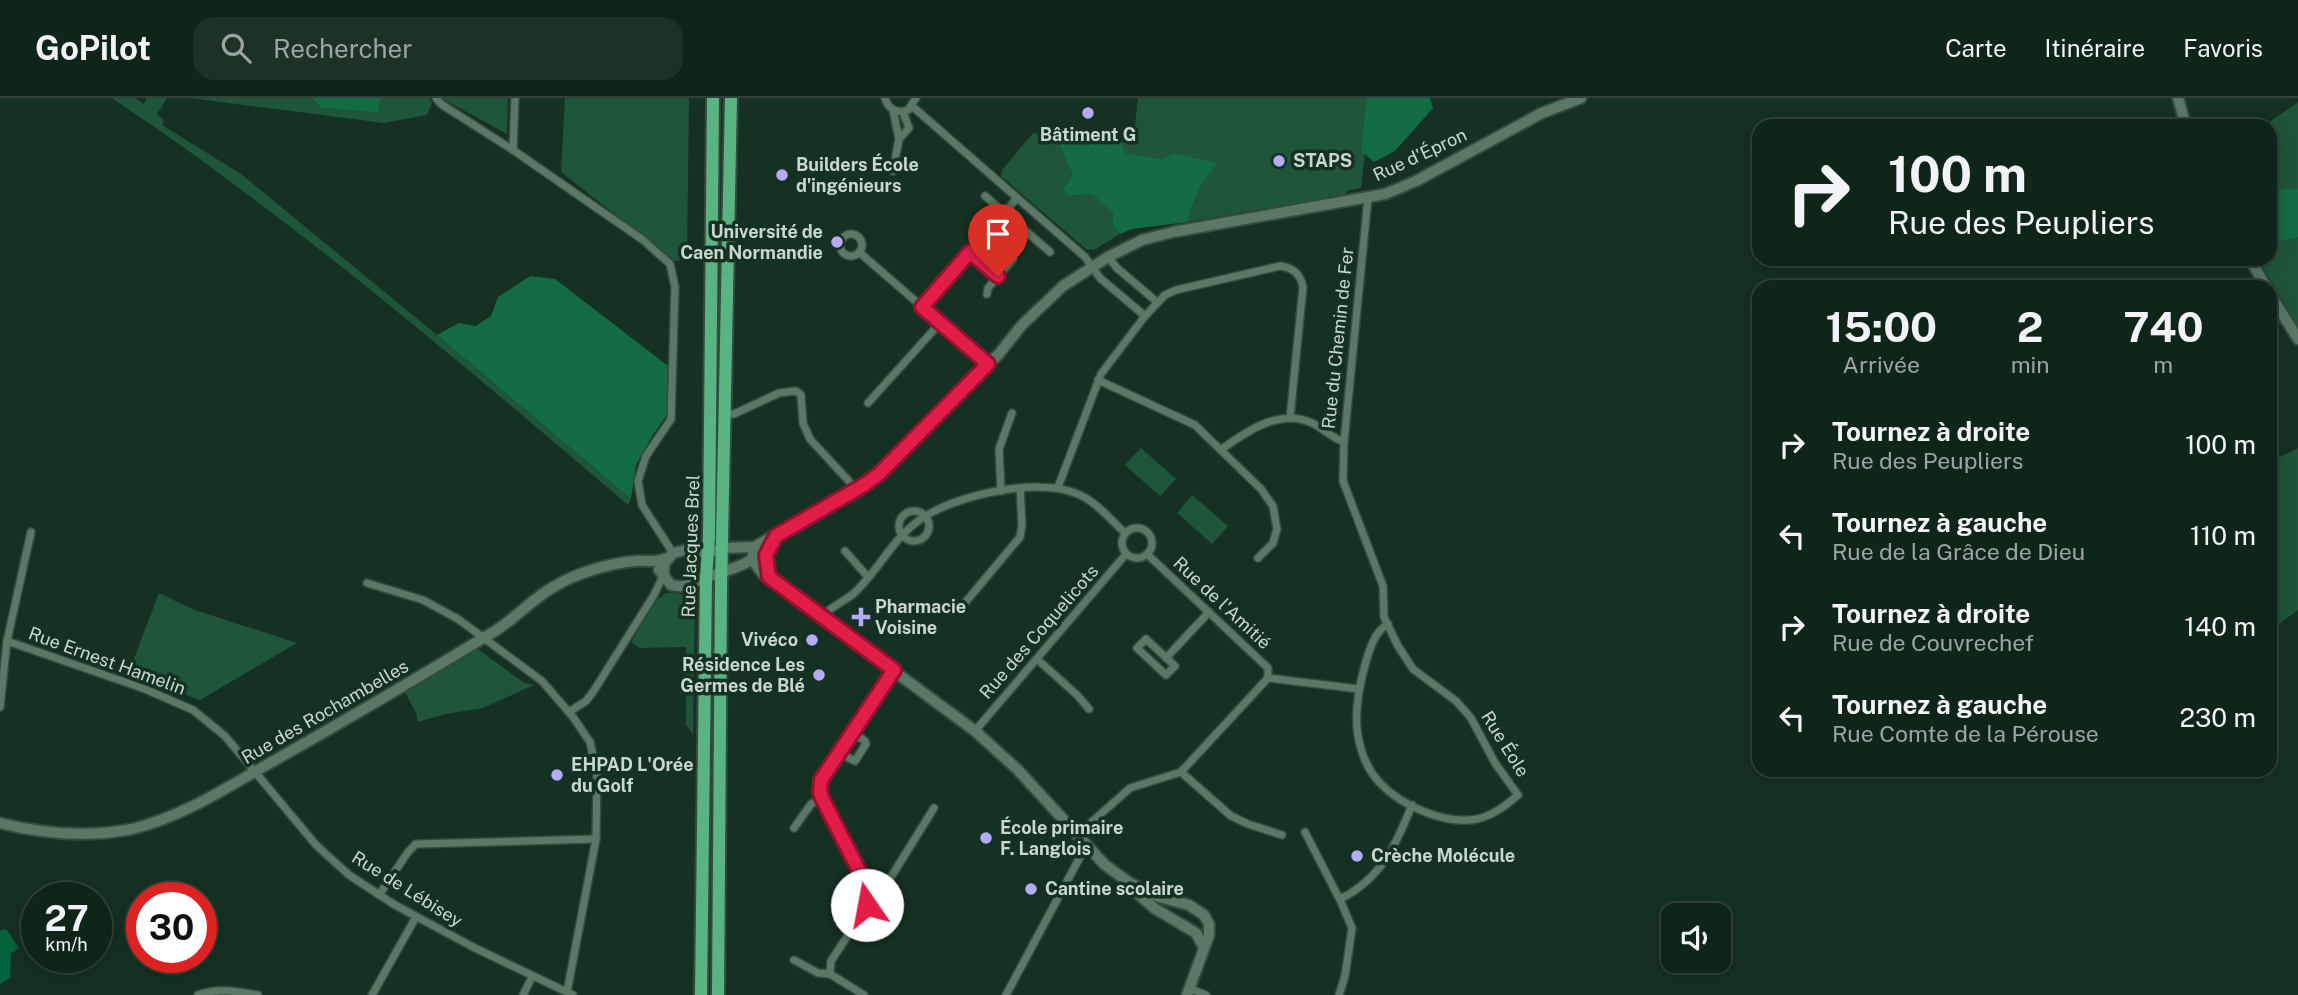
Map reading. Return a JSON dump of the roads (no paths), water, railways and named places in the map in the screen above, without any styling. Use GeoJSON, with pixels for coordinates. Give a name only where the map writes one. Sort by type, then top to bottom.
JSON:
{"type":"FeatureCollection","features":[{"type":"Feature","properties":{"kind":"main road","name":"Rue Jacques Brel"},"geometry":{"type":"LineString","coordinates":[[701,995],[713,98]]}},
{"type":"Feature","properties":{"kind":"main road","name":"Rue Jacques Brel"},"geometry":{"type":"LineString","coordinates":[[718,995],[725,569],[723,548],[730,414],[731,98]]}},
{"type":"Feature","properties":{"kind":"main road"},"geometry":{"type":"LineString","coordinates":[[708,553],[725,569]]}},
{"type":"Feature","properties":{"kind":"street"},"geometry":{"type":"LineString","coordinates":[[436,98],[441,104],[643,240],[670,264],[675,287],[671,419],[646,456],[638,481],[642,505],[670,556],[653,595],[593,692],[586,701],[569,712]]}},
{"type":"Feature","properties":{"kind":"street"},"geometry":{"type":"LineString","coordinates":[[513,150],[515,98]]}},
{"type":"Feature","properties":{"kind":"street"},"geometry":{"type":"LineString","coordinates":[[885,98],[893,110],[899,139],[893,171]]}},
{"type":"Feature","properties":{"kind":"street"},"geometry":{"type":"LineString","coordinates":[[893,110],[903,111],[912,107],[916,98]]}},
{"type":"Feature","properties":{"kind":"street","name":"Rue d'Épron"},"geometry":{"type":"LineString","coordinates":[[754,547],[857,490],[898,456],[1051,296],[1108,257],[1142,240],[1199,226],[1368,198],[1399,189],[1542,113],[1581,98]]}},
{"type":"Feature","properties":{"kind":"street"},"geometry":{"type":"LineString","coordinates":[[2178,98],[2184,119]]}},
{"type":"Feature","properties":{"kind":"street"},"geometry":{"type":"LineString","coordinates":[[912,107],[1085,257],[1091,268],[1145,316]]}},
{"type":"Feature","properties":{"kind":"street"},"geometry":{"type":"LineString","coordinates":[[899,139],[909,128],[903,111]]}},
{"type":"Feature","properties":{"kind":"street"},"geometry":{"type":"LineString","coordinates":[[985,196],[1050,253]]}},
{"type":"Feature","properties":{"kind":"street"},"geometry":{"type":"LineString","coordinates":[[922,307],[1017,198]]}},
{"type":"Feature","properties":{"kind":"street","name":"Rue du Chemin de Fer"},"geometry":{"type":"LineString","coordinates":[[1343,481],[1344,442],[1368,198]]}},
{"type":"Feature","properties":{"kind":"street"},"geometry":{"type":"LineString","coordinates":[[859,252],[988,364]]}},
{"type":"Feature","properties":{"kind":"street"},"geometry":{"type":"LineString","coordinates":[[970,252],[998,276]]}},
{"type":"Feature","properties":{"kind":"street"},"geometry":{"type":"LineString","coordinates":[[1108,257],[1157,302]]}},
{"type":"Feature","properties":{"kind":"street"},"geometry":{"type":"LineString","coordinates":[[987,294],[988,288],[1013,259]]}},
{"type":"Feature","properties":{"kind":"street"},"geometry":{"type":"LineString","coordinates":[[1058,487],[1098,380],[1157,302],[1176,290],[1280,266],[1294,270],[1303,287],[1290,418]]}},
{"type":"Feature","properties":{"kind":"street"},"geometry":{"type":"LineString","coordinates":[[2277,305],[2298,339]]}},
{"type":"Feature","properties":{"kind":"street"},"geometry":{"type":"LineString","coordinates":[[868,403],[940,323]]}},
{"type":"Feature","properties":{"kind":"street"},"geometry":{"type":"LineString","coordinates":[[1098,380],[1195,425],[1266,495],[1275,511],[1275,536],[1273,543],[1258,558]]}},
{"type":"Feature","properties":{"kind":"street"},"geometry":{"type":"LineString","coordinates":[[730,414],[779,393],[796,391],[802,395],[803,423],[810,439],[857,490]]}},
{"type":"Feature","properties":{"kind":"street"},"geometry":{"type":"LineString","coordinates":[[1001,491],[999,449],[1012,413]]}},
{"type":"Feature","properties":{"kind":"street"},"geometry":{"type":"LineString","coordinates":[[1222,449],[1265,423],[1290,418],[1313,423],[1344,442]]}},
{"type":"Feature","properties":{"kind":"street","name":"Rue Éole"},"geometry":{"type":"LineString","coordinates":[[1343,481],[1383,586],[1384,617],[1388,624],[1398,646],[1413,668],[1456,701],[1471,718],[1495,763],[1518,795],[1495,813],[1474,819],[1447,818],[1412,805],[1380,782],[1363,754],[1357,722],[1359,689],[1372,645],[1378,632],[1388,624]]}},
{"type":"Feature","properties":{"kind":"street"},"geometry":{"type":"LineString","coordinates":[[822,616],[852,594],[902,536],[925,515],[945,504],[1034,485],[1058,487],[1086,498],[1125,533]]}},
{"type":"Feature","properties":{"kind":"street"},"geometry":{"type":"LineString","coordinates":[[964,604],[1020,537],[1023,525],[1020,488]]}},
{"type":"Feature","properties":{"kind":"street"},"geometry":{"type":"LineString","coordinates":[[916,511],[925,515],[930,529],[925,538],[916,542],[902,536],[899,526],[906,513],[916,511]]}},
{"type":"Feature","properties":{"kind":"street"},"geometry":{"type":"LineString","coordinates":[[1139,528],[1147,532],[1152,541],[1147,554],[1137,558],[1126,554],[1121,544],[1125,533],[1139,528]]}},
{"type":"Feature","properties":{"kind":"street"},"geometry":{"type":"LineString","coordinates":[[0,706],[8,641],[32,532]]}},
{"type":"Feature","properties":{"kind":"street"},"geometry":{"type":"LineString","coordinates":[[769,577],[766,559],[776,536]]}},
{"type":"Feature","properties":{"kind":"street"},"geometry":{"type":"LineString","coordinates":[[754,547],[752,560],[763,573],[975,731],[1017,769],[1088,849],[1130,883],[1154,908],[1196,933],[1204,948]]}},
{"type":"Feature","properties":{"kind":"street","name":"Rue des Rochambelles"},"geometry":{"type":"LineString","coordinates":[[0,823],[48,833],[74,835],[131,829],[181,812],[400,690],[498,629],[545,592],[567,580],[626,562],[647,561],[685,551],[708,553],[723,548],[754,547]]}},
{"type":"Feature","properties":{"kind":"street"},"geometry":{"type":"LineString","coordinates":[[653,595],[669,587],[681,587],[752,560],[769,548]]}},
{"type":"Feature","properties":{"kind":"street"},"geometry":{"type":"LineString","coordinates":[[845,551],[868,577]]}},
{"type":"Feature","properties":{"kind":"street","name":"Rue des Coquelicots"},"geometry":{"type":"LineString","coordinates":[[975,731],[1126,554]]}},
{"type":"Feature","properties":{"kind":"street","name":"Rue de l'Amitié"},"geometry":{"type":"LineString","coordinates":[[1147,554],[1268,668],[1268,678]]}},
{"type":"Feature","properties":{"kind":"street"},"geometry":{"type":"LineString","coordinates":[[647,561],[664,574],[666,580],[706,598]]}},
{"type":"Feature","properties":{"kind":"street"},"geometry":{"type":"LineString","coordinates":[[367,583],[429,602],[444,609],[484,637],[542,681],[590,742],[595,757],[597,787],[596,839],[570,994]]}},
{"type":"Feature","properties":{"kind":"street"},"geometry":{"type":"LineString","coordinates":[[1166,658],[1209,612]]}},
{"type":"Feature","properties":{"kind":"street"},"geometry":{"type":"LineString","coordinates":[[1146,639],[1166,658],[1175,666],[1166,675],[1137,648],[1146,639]]}},
{"type":"Feature","properties":{"kind":"street","name":"Rue Ernest Hamelin"},"geometry":{"type":"LineString","coordinates":[[8,641],[145,689],[193,710],[225,736],[254,772]]}},
{"type":"Feature","properties":{"kind":"street"},"geometry":{"type":"LineString","coordinates":[[1037,659],[1089,709]]}},
{"type":"Feature","properties":{"kind":"street"},"geometry":{"type":"LineString","coordinates":[[830,974],[831,961],[867,905],[869,890],[822,798],[821,780],[894,670]]}},
{"type":"Feature","properties":{"kind":"street"},"geometry":{"type":"LineString","coordinates":[[1076,836],[1130,788],[1181,772],[1268,678],[1359,689]]}},
{"type":"Feature","properties":{"kind":"street"},"geometry":{"type":"LineString","coordinates":[[839,753],[855,761],[866,744],[853,733]]}},
{"type":"Feature","properties":{"kind":"street","name":"Rue de Lébisey"},"geometry":{"type":"LineString","coordinates":[[254,772],[316,845],[349,875],[416,916],[570,994]]}},
{"type":"Feature","properties":{"kind":"street"},"geometry":{"type":"LineString","coordinates":[[1181,772],[1231,816],[1282,835]]}},
{"type":"Feature","properties":{"kind":"street"},"geometry":{"type":"LineString","coordinates":[[794,828],[811,804],[822,798]]}},
{"type":"Feature","properties":{"kind":"street"},"geometry":{"type":"LineString","coordinates":[[1340,899],[1357,890],[1388,859],[1412,805]]}},
{"type":"Feature","properties":{"kind":"street"},"geometry":{"type":"LineString","coordinates":[[869,890],[880,886],[891,877],[934,808]]}},
{"type":"Feature","properties":{"kind":"street"},"geometry":{"type":"LineString","coordinates":[[1305,832],[1340,899],[1352,933],[1339,995]]}},
{"type":"Feature","properties":{"kind":"street"},"geometry":{"type":"LineString","coordinates":[[379,895],[416,844],[596,839]]}},
{"type":"Feature","properties":{"kind":"street"},"geometry":{"type":"LineString","coordinates":[[1006,995],[1080,858],[1088,849]]}},
{"type":"Feature","properties":{"kind":"street"},"geometry":{"type":"LineString","coordinates":[[1130,883],[1159,897],[1197,908],[1204,915],[1209,924],[1209,935],[1188,992],[1206,995]]}},
{"type":"Feature","properties":{"kind":"street"},"geometry":{"type":"LineString","coordinates":[[372,995],[416,916]]}},
{"type":"Feature","properties":{"kind":"street"},"geometry":{"type":"LineString","coordinates":[[1196,933],[1209,924]]}},
{"type":"Feature","properties":{"kind":"street"},"geometry":{"type":"LineString","coordinates":[[794,960],[818,973],[830,974],[864,995]]}},
{"type":"Feature","properties":{"kind":"street"},"geometry":{"type":"LineString","coordinates":[[523,995],[532,976]]}},
{"type":"Feature","properties":{"kind":"street"},"geometry":{"type":"LineString","coordinates":[[198,995],[223,990],[258,995]]}},
{"type":"Feature","properties":{"kind":"place","name":"Bâtiment G"},"geometry":{"type":"Point","coordinates":[1088,113]}},
{"type":"Feature","properties":{"kind":"place","name":"STAPS"},"geometry":{"type":"Point","coordinates":[1279,161]}},
{"type":"Feature","properties":{"kind":"place","name":"Builders École d'ingénieurs"},"geometry":{"type":"Point","coordinates":[782,175]}},
{"type":"Feature","properties":{"kind":"place","name":"Université de Caen Normandie"},"geometry":{"type":"Point","coordinates":[837,242]}},
{"type":"Feature","properties":{"kind":"place","name":"Pharmacie Voisine"},"geometry":{"type":"Point","coordinates":[861,617]}},
{"type":"Feature","properties":{"kind":"place","name":"Vivéco"},"geometry":{"type":"Point","coordinates":[812,640]}},
{"type":"Feature","properties":{"kind":"place","name":"Résidence Les Germes de Blé"},"geometry":{"type":"Point","coordinates":[819,675]}},
{"type":"Feature","properties":{"kind":"place","name":"EHPAD L'Orée du Golf"},"geometry":{"type":"Point","coordinates":[557,775]}},
{"type":"Feature","properties":{"kind":"place","name":"École primaire F. Langlois"},"geometry":{"type":"Point","coordinates":[986,838]}},
{"type":"Feature","properties":{"kind":"place","name":"Crèche Molécule"},"geometry":{"type":"Point","coordinates":[1357,856]}},
{"type":"Feature","properties":{"kind":"place","name":"Cantine scolaire"},"geometry":{"type":"Point","coordinates":[1031,889]}}]}
